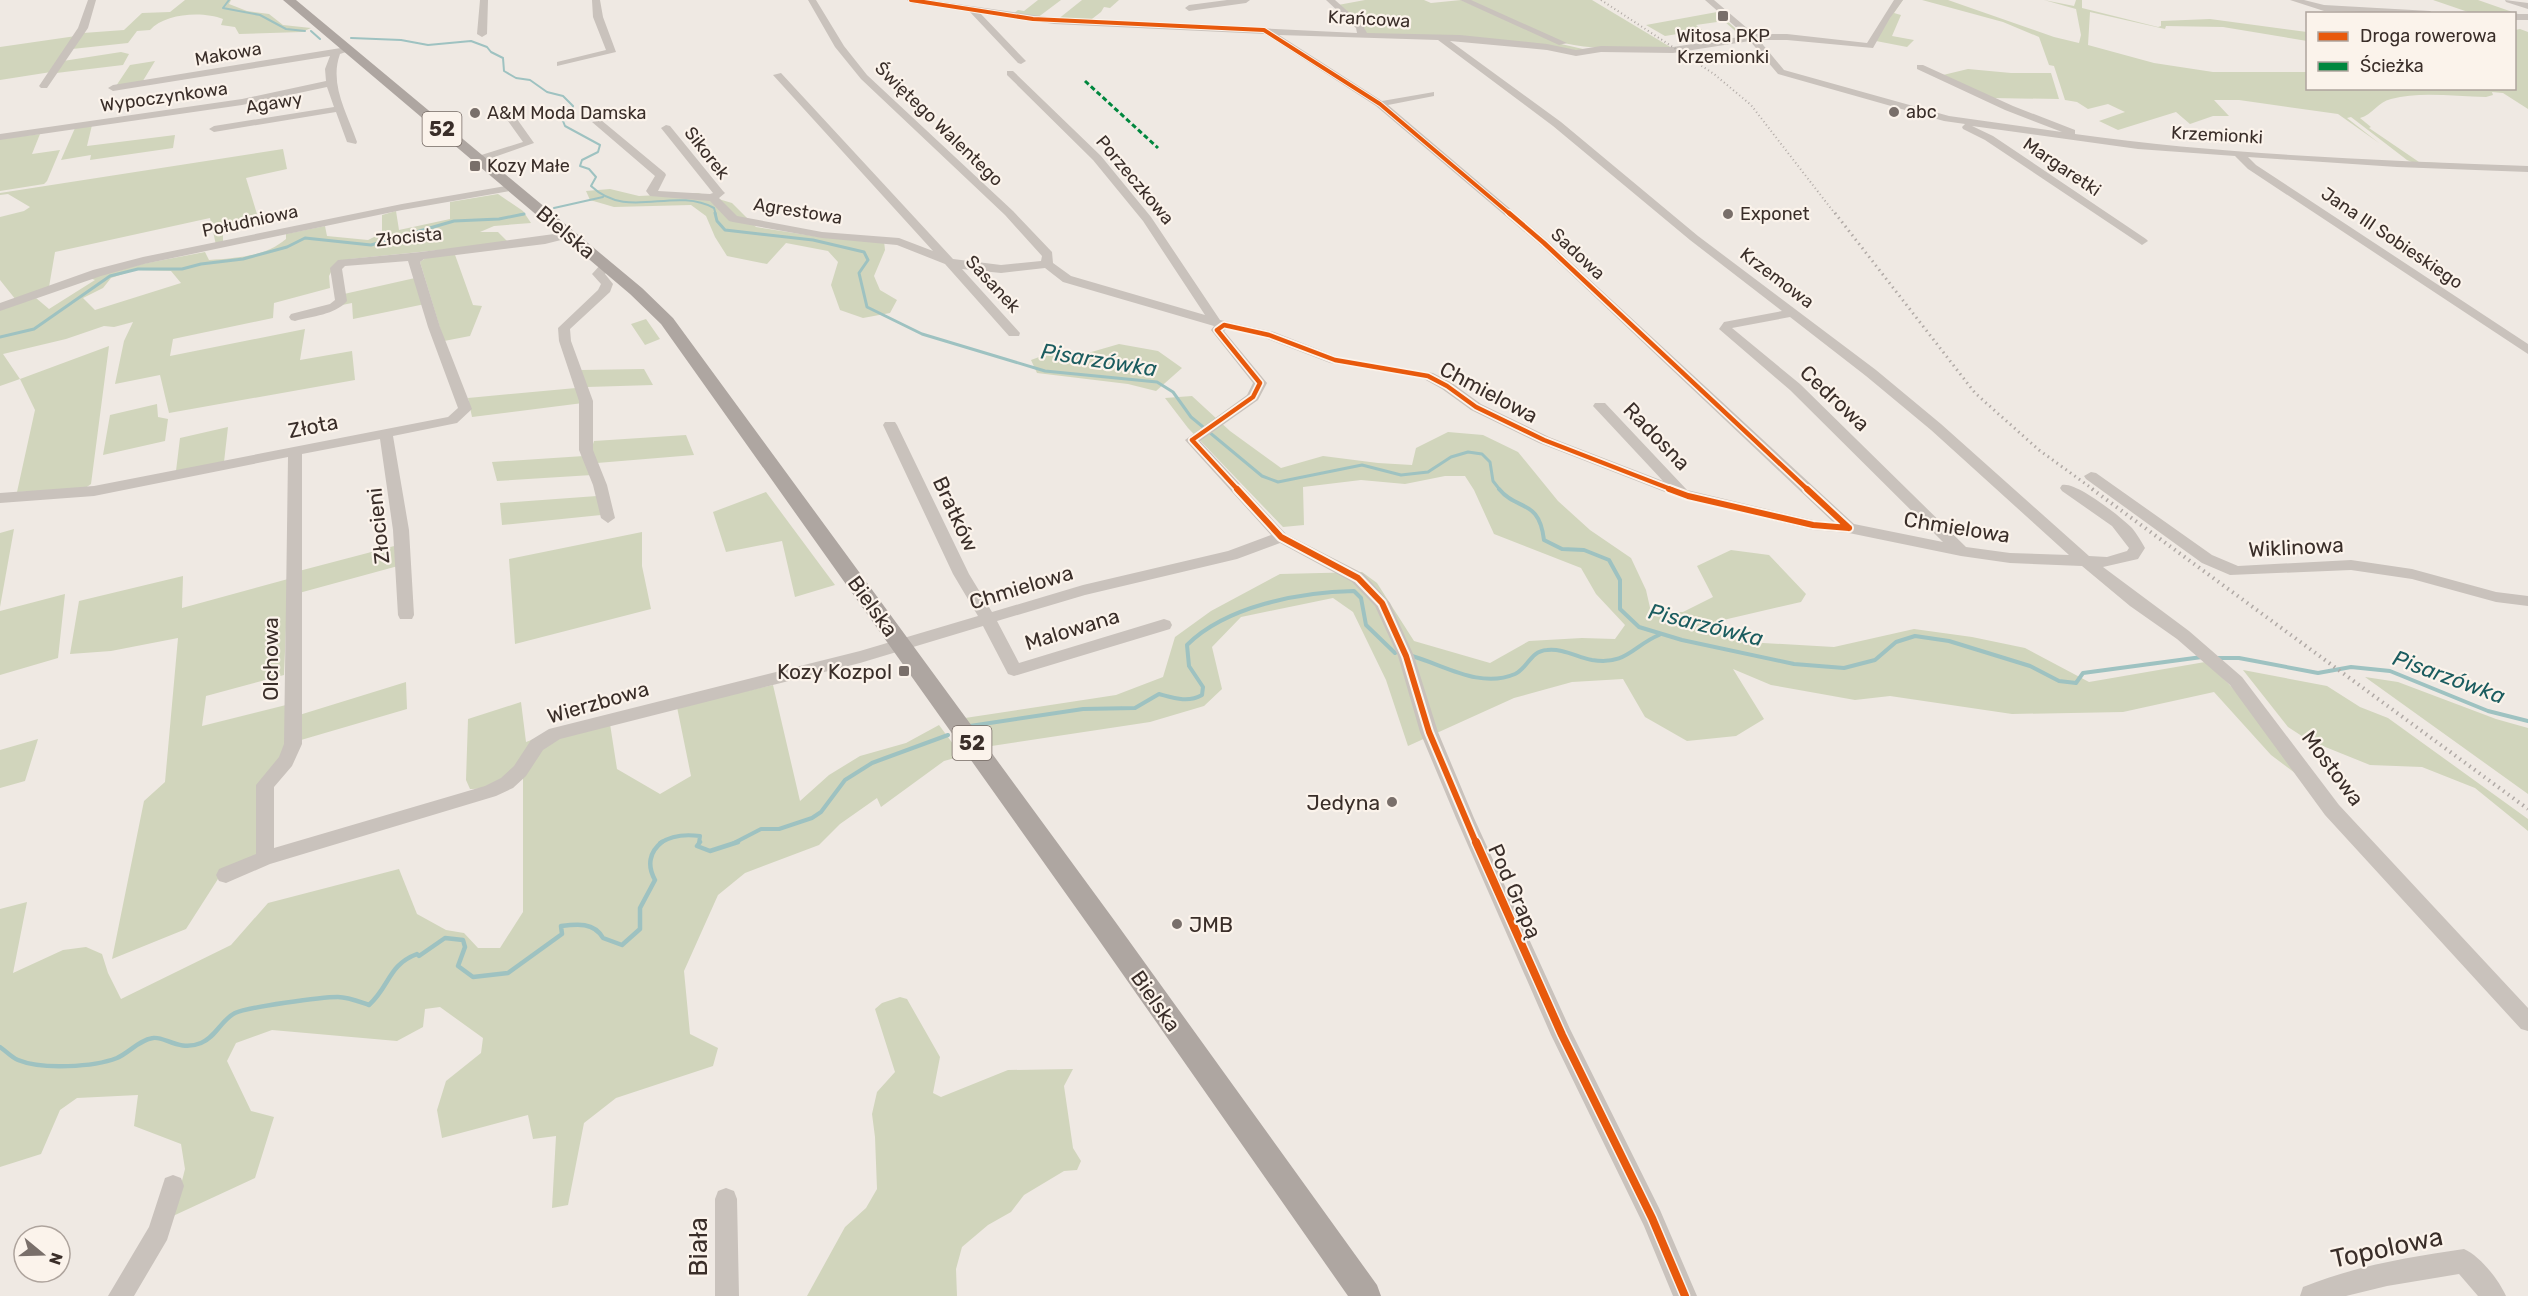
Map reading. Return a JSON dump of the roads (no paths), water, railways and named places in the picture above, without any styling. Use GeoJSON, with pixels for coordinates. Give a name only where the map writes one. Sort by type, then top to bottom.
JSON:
{"type":"FeatureCollection","features":[{"type":"Feature","properties":{"kind":"main road","name":"Bielska"},"geometry":{"type":"LineString","coordinates":[[289,0],[342,51],[479,159],[652,305],[672,327],[902,645],[1366,1296]]}},
{"type":"Feature","properties":{"kind":"street"},"geometry":{"type":"LineString","coordinates":[[44,86],[83,28],[92,0]]}},
{"type":"Feature","properties":{"kind":"street"},"geometry":{"type":"LineString","coordinates":[[482,34],[484,0]]}},
{"type":"Feature","properties":{"kind":"street"},"geometry":{"type":"LineString","coordinates":[[560,64],[611,52],[598,17],[596,0]]}},
{"type":"Feature","properties":{"kind":"street","name":"Świętego Walentego"},"geometry":{"type":"LineString","coordinates":[[812,0],[840,47],[864,77],[1009,213],[1048,255],[1047,264]]}},
{"type":"Feature","properties":{"kind":"street","name":"Krańcowa"},"geometry":{"type":"LineString","coordinates":[[911,0],[1044,20],[1439,38],[1547,47],[1576,53],[1591,50],[1673,50],[1753,38]]}},
{"type":"Feature","properties":{"kind":"street"},"geometry":{"type":"LineString","coordinates":[[1189,8],[1246,0]]}},
{"type":"Feature","properties":{"kind":"street"},"geometry":{"type":"LineString","coordinates":[[1330,0],[1359,26],[1362,36]]}},
{"type":"Feature","properties":{"kind":"street"},"geometry":{"type":"LineString","coordinates":[[1464,0],[1558,43],[1591,50]]}},
{"type":"Feature","properties":{"kind":"street"},"geometry":{"type":"LineString","coordinates":[[1710,0],[1753,38],[1773,65],[1786,75],[1963,122],[2076,139]]}},
{"type":"Feature","properties":{"kind":"street"},"geometry":{"type":"LineString","coordinates":[[1753,38],[1787,37],[1870,46],[1886,17],[1899,0]]}},
{"type":"Feature","properties":{"kind":"street"},"geometry":{"type":"LineString","coordinates":[[2294,0],[2324,8],[2395,12]]}},
{"type":"Feature","properties":{"kind":"street"},"geometry":{"type":"LineString","coordinates":[[2509,0],[2528,6]]}},
{"type":"Feature","properties":{"kind":"street"},"geometry":{"type":"LineString","coordinates":[[974,9],[974,12],[1021,61]]}},
{"type":"Feature","properties":{"kind":"street","name":"Sadowa"},"geometry":{"type":"LineString","coordinates":[[1264,30],[1380,104],[1550,248],[1850,528]]}},
{"type":"Feature","properties":{"kind":"street","name":"Krzemowa"},"geometry":{"type":"LineString","coordinates":[[1439,38],[1557,124],[1694,238],[1871,372],[2084,560]]}},
{"type":"Feature","properties":{"kind":"street"},"geometry":{"type":"LineString","coordinates":[[342,51],[330,69],[331,83],[352,142]]}},
{"type":"Feature","properties":{"kind":"street","name":"Makowa"},"geometry":{"type":"LineString","coordinates":[[113,88],[342,51]]}},
{"type":"Feature","properties":{"kind":"street","name":"Krzemionki"},"geometry":{"type":"LineString","coordinates":[[1920,67],[2009,108],[2064,129],[2076,139],[2238,154],[2397,165],[2528,169]]}},
{"type":"Feature","properties":{"kind":"street","name":"Porzeczkowa"},"geometry":{"type":"LineString","coordinates":[[1010,73],[1097,158],[1119,184],[1147,219],[1220,324]]}},
{"type":"Feature","properties":{"kind":"street"},"geometry":{"type":"LineString","coordinates":[[778,75],[946,260]]}},
{"type":"Feature","properties":{"kind":"street","name":"Wypoczynkowa"},"geometry":{"type":"LineString","coordinates":[[0,137],[242,102],[331,83]]}},
{"type":"Feature","properties":{"kind":"street"},"geometry":{"type":"LineString","coordinates":[[1380,104],[1430,94]]}},
{"type":"Feature","properties":{"kind":"street","name":"Agawy"},"geometry":{"type":"LineString","coordinates":[[214,129],[339,109]]}},
{"type":"Feature","properties":{"kind":"street"},"geometry":{"type":"LineString","coordinates":[[479,159],[529,143],[508,114]]}},
{"type":"Feature","properties":{"kind":"street"},"geometry":{"type":"LineString","coordinates":[[597,122],[661,175],[652,191],[654,194],[713,198]]}},
{"type":"Feature","properties":{"kind":"street","name":"Margaretki"},"geometry":{"type":"LineString","coordinates":[[1963,122],[2142,241]]}},
{"type":"Feature","properties":{"kind":"street","name":"Sikorek"},"geometry":{"type":"LineString","coordinates":[[666,128],[719,194],[713,198]]}},
{"type":"Feature","properties":{"kind":"street","name":"Jana III Sobieskiego"},"geometry":{"type":"LineString","coordinates":[[2238,154],[2252,167],[2528,350]]}},
{"type":"Feature","properties":{"kind":"street","name":"Południowa"},"geometry":{"type":"LineString","coordinates":[[0,307],[97,273],[143,261],[402,207],[512,188]]}},
{"type":"Feature","properties":{"kind":"street","name":"Agrestowa"},"geometry":{"type":"LineString","coordinates":[[713,198],[734,219],[822,235],[899,242],[957,265],[1001,269],[1047,264]]}},
{"type":"Feature","properties":{"kind":"street","name":"Złocista"},"geometry":{"type":"LineString","coordinates":[[295,317],[334,307],[341,301],[336,268],[342,263],[421,256],[569,235]]}},
{"type":"Feature","properties":{"kind":"street","name":"Złota"},"geometry":{"type":"LineString","coordinates":[[0,498],[94,490],[453,420],[465,409],[434,327],[414,261],[421,256]]}},
{"type":"Feature","properties":{"kind":"street","name":"Sasanek"},"geometry":{"type":"LineString","coordinates":[[946,260],[962,274],[1014,333]]}},
{"type":"Feature","properties":{"kind":"street","name":"Chmielowa"},"geometry":{"type":"LineString","coordinates":[[1047,264],[1067,279],[1220,324],[1269,335],[1335,360],[1428,376],[1447,386],[1476,407],[1544,440],[1684,494],[1813,525],[1850,528],[1961,551],[2010,558],[2084,560]]}},
{"type":"Feature","properties":{"kind":"street"},"geometry":{"type":"LineString","coordinates":[[606,266],[598,274],[608,284],[604,292],[564,328],[565,341],[586,401],[586,450],[600,485],[608,518]]}},
{"type":"Feature","properties":{"kind":"street","name":"Cedrowa"},"geometry":{"type":"LineString","coordinates":[[1793,313],[1728,325],[1725,329],[1795,387],[1961,551]]}},
{"type":"Feature","properties":{"kind":"street"},"geometry":{"type":"LineString","coordinates":[[1220,324],[1217,330],[1260,383],[1253,397],[1192,440],[1281,537]]}},
{"type":"Feature","properties":{"kind":"street","name":"Radosna"},"geometry":{"type":"LineString","coordinates":[[1600,406],[1684,494]]}},
{"type":"Feature","properties":{"kind":"street","name":"Bratków"},"geometry":{"type":"LineString","coordinates":[[890,425],[961,574],[988,619]]}},
{"type":"Feature","properties":{"kind":"street","name":"Złocieni"},"geometry":{"type":"LineString","coordinates":[[386,433],[401,530],[406,615]]}},
{"type":"Feature","properties":{"kind":"street","name":"Olchowa"},"geometry":{"type":"LineString","coordinates":[[265,858],[266,785],[286,761],[293,744],[295,451]]}},
{"type":"Feature","properties":{"kind":"street","name":"Wiklinowa"},"geometry":{"type":"LineString","coordinates":[[2091,476],[2207,560],[2236,571],[2351,565],[2412,574],[2496,597],[2528,601]]}},
{"type":"Feature","properties":{"kind":"street"},"geometry":{"type":"LineString","coordinates":[[2067,488],[2125,530],[2134,539],[2137,548],[2133,555],[2107,562],[2084,560]]}},
{"type":"Feature","properties":{"kind":"street","name":"Chmielowa"},"geometry":{"type":"LineString","coordinates":[[902,645],[1083,590],[1232,555],[1281,537]]}},
{"type":"Feature","properties":{"kind":"street","name":"Pod Grapą"},"geometry":{"type":"LineString","coordinates":[[1281,537],[1358,578],[1382,603],[1406,656],[1429,732],[1465,818],[1562,1035],[1652,1218],[1685,1296]]}},
{"type":"Feature","properties":{"kind":"street","name":"Mostowa"},"geometry":{"type":"LineString","coordinates":[[2084,560],[2136,602],[2183,635],[2236,681],[2332,810],[2528,1022]]}},
{"type":"Feature","properties":{"kind":"street","name":"Malowana"},"geometry":{"type":"LineString","coordinates":[[988,619],[1014,670],[1164,625]]}},
{"type":"Feature","properties":{"kind":"street","name":"Wierzbowa"},"geometry":{"type":"LineString","coordinates":[[226,875],[265,858],[490,791],[507,783],[520,771],[537,745],[555,734],[786,677],[902,645]]}},
{"type":"Feature","properties":{"kind":"street"},"geometry":{"type":"LineString","coordinates":[[120,1296],[159,1232],[172,1186]]}},
{"type":"Feature","properties":{"kind":"street","name":"Biała"},"geometry":{"type":"LineString","coordinates":[[726,1199],[727,1296]]}},
{"type":"Feature","properties":{"kind":"street","name":"Topolowa"},"geometry":{"type":"LineString","coordinates":[[2312,1296],[2343,1291],[2401,1269],[2464,1261],[2494,1296]]}},
{"type":"Feature","properties":{"kind":"waterway","name":"Pisarzówka"},"geometry":{"type":"LineString","coordinates":[[229,0],[223,8],[260,15],[286,29],[305,31]]}},
{"type":"Feature","properties":{"kind":"waterway","name":"Pisarzówka"},"geometry":{"type":"LineString","coordinates":[[311,31],[320,39]]}},
{"type":"Feature","properties":{"kind":"waterway","name":"Pisarzówka"},"geometry":{"type":"LineString","coordinates":[[351,38],[401,40],[428,45],[471,41],[487,47],[491,52],[503,58],[504,71],[516,78],[530,80],[547,92],[563,96],[573,106],[572,113],[563,121],[565,126],[600,145],[598,152],[582,160],[580,166],[589,169],[596,177],[591,186],[605,196],[620,201],[635,203],[683,200],[698,202],[714,208],[716,215]]}},
{"type":"Feature","properties":{"kind":"waterway"},"geometry":{"type":"LineString","coordinates":[[554,208],[603,197]]}},
{"type":"Feature","properties":{"kind":"waterway","name":"Pisarzówka"},"geometry":{"type":"LineString","coordinates":[[715,213],[717,221],[725,230],[813,240],[864,252],[868,260],[859,273],[867,307],[922,334],[1045,371],[1157,382],[1173,392],[1191,417],[1262,476],[1278,482],[1362,465],[1401,475],[1428,472],[1451,457],[1468,452],[1482,454],[1490,462],[1493,481],[1500,490]]}},
{"type":"Feature","properties":{"kind":"waterway"},"geometry":{"type":"LineString","coordinates":[[0,337],[34,329],[110,276],[138,269],[182,269],[201,264],[243,259],[287,247],[305,238],[371,245],[454,221],[499,219],[524,214]]}},
{"type":"Feature","properties":{"kind":"waterway","name":"Pisarzówka"},"geometry":{"type":"LineString","coordinates":[[1500,490],[1513,501],[1533,511],[1538,518],[1544,540],[1562,549],[1584,550],[1609,560],[1620,580],[1620,609],[1639,627],[1682,640],[1794,664],[1844,668],[1875,660],[1896,642],[1915,636],[1949,641],[2030,666],[2059,681],[2076,683],[2083,673],[2202,657]]}},
{"type":"Feature","properties":{"kind":"waterway"},"geometry":{"type":"LineString","coordinates":[[970,726],[1083,709],[1135,708],[1159,694],[1181,699],[1197,697],[1202,695],[1203,687],[1189,666],[1187,645],[1222,620],[1243,611],[1311,594],[1354,591],[1361,598],[1366,625],[1395,653]]}},
{"type":"Feature","properties":{"kind":"waterway"},"geometry":{"type":"LineString","coordinates":[[1412,656],[1462,674],[1489,679],[1502,678],[1515,674],[1541,651],[1558,650],[1592,660],[1613,660],[1629,654],[1659,635]]}},
{"type":"Feature","properties":{"kind":"waterway","name":"Pisarzówka"},"geometry":{"type":"LineString","coordinates":[[2216,658],[2239,658],[2318,673],[2351,667],[2390,671],[2488,711],[2528,721]]}},
{"type":"Feature","properties":{"kind":"waterway"},"geometry":{"type":"LineString","coordinates":[[734,843],[761,829],[779,829],[812,818],[821,812],[845,780],[872,763],[948,735]]}},
{"type":"Feature","properties":{"kind":"waterway"},"geometry":{"type":"LineString","coordinates":[[660,843],[674,837],[690,835],[700,836],[699,843]]}},
{"type":"Feature","properties":{"kind":"waterway"},"geometry":{"type":"LineString","coordinates":[[0,1047],[15,1059],[28,1063],[54,1066],[95,1064],[117,1058],[143,1041],[153,1038],[186,1046],[201,1043],[211,1037],[230,1016],[254,1008],[301,1000],[338,997],[369,1005],[400,964],[417,954],[419,956],[445,938],[463,940],[465,947],[458,966],[473,977],[508,973],[562,934],[561,926],[590,927],[603,938],[622,945],[640,929],[640,908],[655,880],[650,864],[652,855],[662,842]]}},
{"type":"Feature","properties":{"kind":"waterway"},"geometry":{"type":"LineString","coordinates":[[700,842],[697,846],[710,851],[738,842]]}},
{"type":"Feature","properties":{"kind":"railway"},"geometry":{"type":"LineString","coordinates":[[1601,0],[1714,74],[1751,105],[1836,215]]}},
{"type":"Feature","properties":{"kind":"railway"},"geometry":{"type":"LineString","coordinates":[[1835,213],[1975,393],[2039,450],[2094,490]]}},
{"type":"Feature","properties":{"kind":"railway"},"geometry":{"type":"LineString","coordinates":[[2092,489],[2528,809]]}},
{"type":"Feature","properties":{"kind":"place","name":"Witosa PKP Krzemionki"},"geometry":{"type":"Point","coordinates":[1723,16]}},
{"type":"Feature","properties":{"kind":"place","name":"abc"},"geometry":{"type":"Point","coordinates":[1894,112]}},
{"type":"Feature","properties":{"kind":"place","name":"A&M Moda Damska"},"geometry":{"type":"Point","coordinates":[475,113]}},
{"type":"Feature","properties":{"kind":"place","name":"Kozy Małe"},"geometry":{"type":"Point","coordinates":[475,166]}},
{"type":"Feature","properties":{"kind":"place","name":"Exponet"},"geometry":{"type":"Point","coordinates":[1728,214]}},
{"type":"Feature","properties":{"kind":"place","name":"Kozy Kozpol"},"geometry":{"type":"Point","coordinates":[904,671]}},
{"type":"Feature","properties":{"kind":"place","name":"Jedyna"},"geometry":{"type":"Point","coordinates":[1392,802]}},
{"type":"Feature","properties":{"kind":"place","name":"JMB"},"geometry":{"type":"Point","coordinates":[1177,924]}}]}
